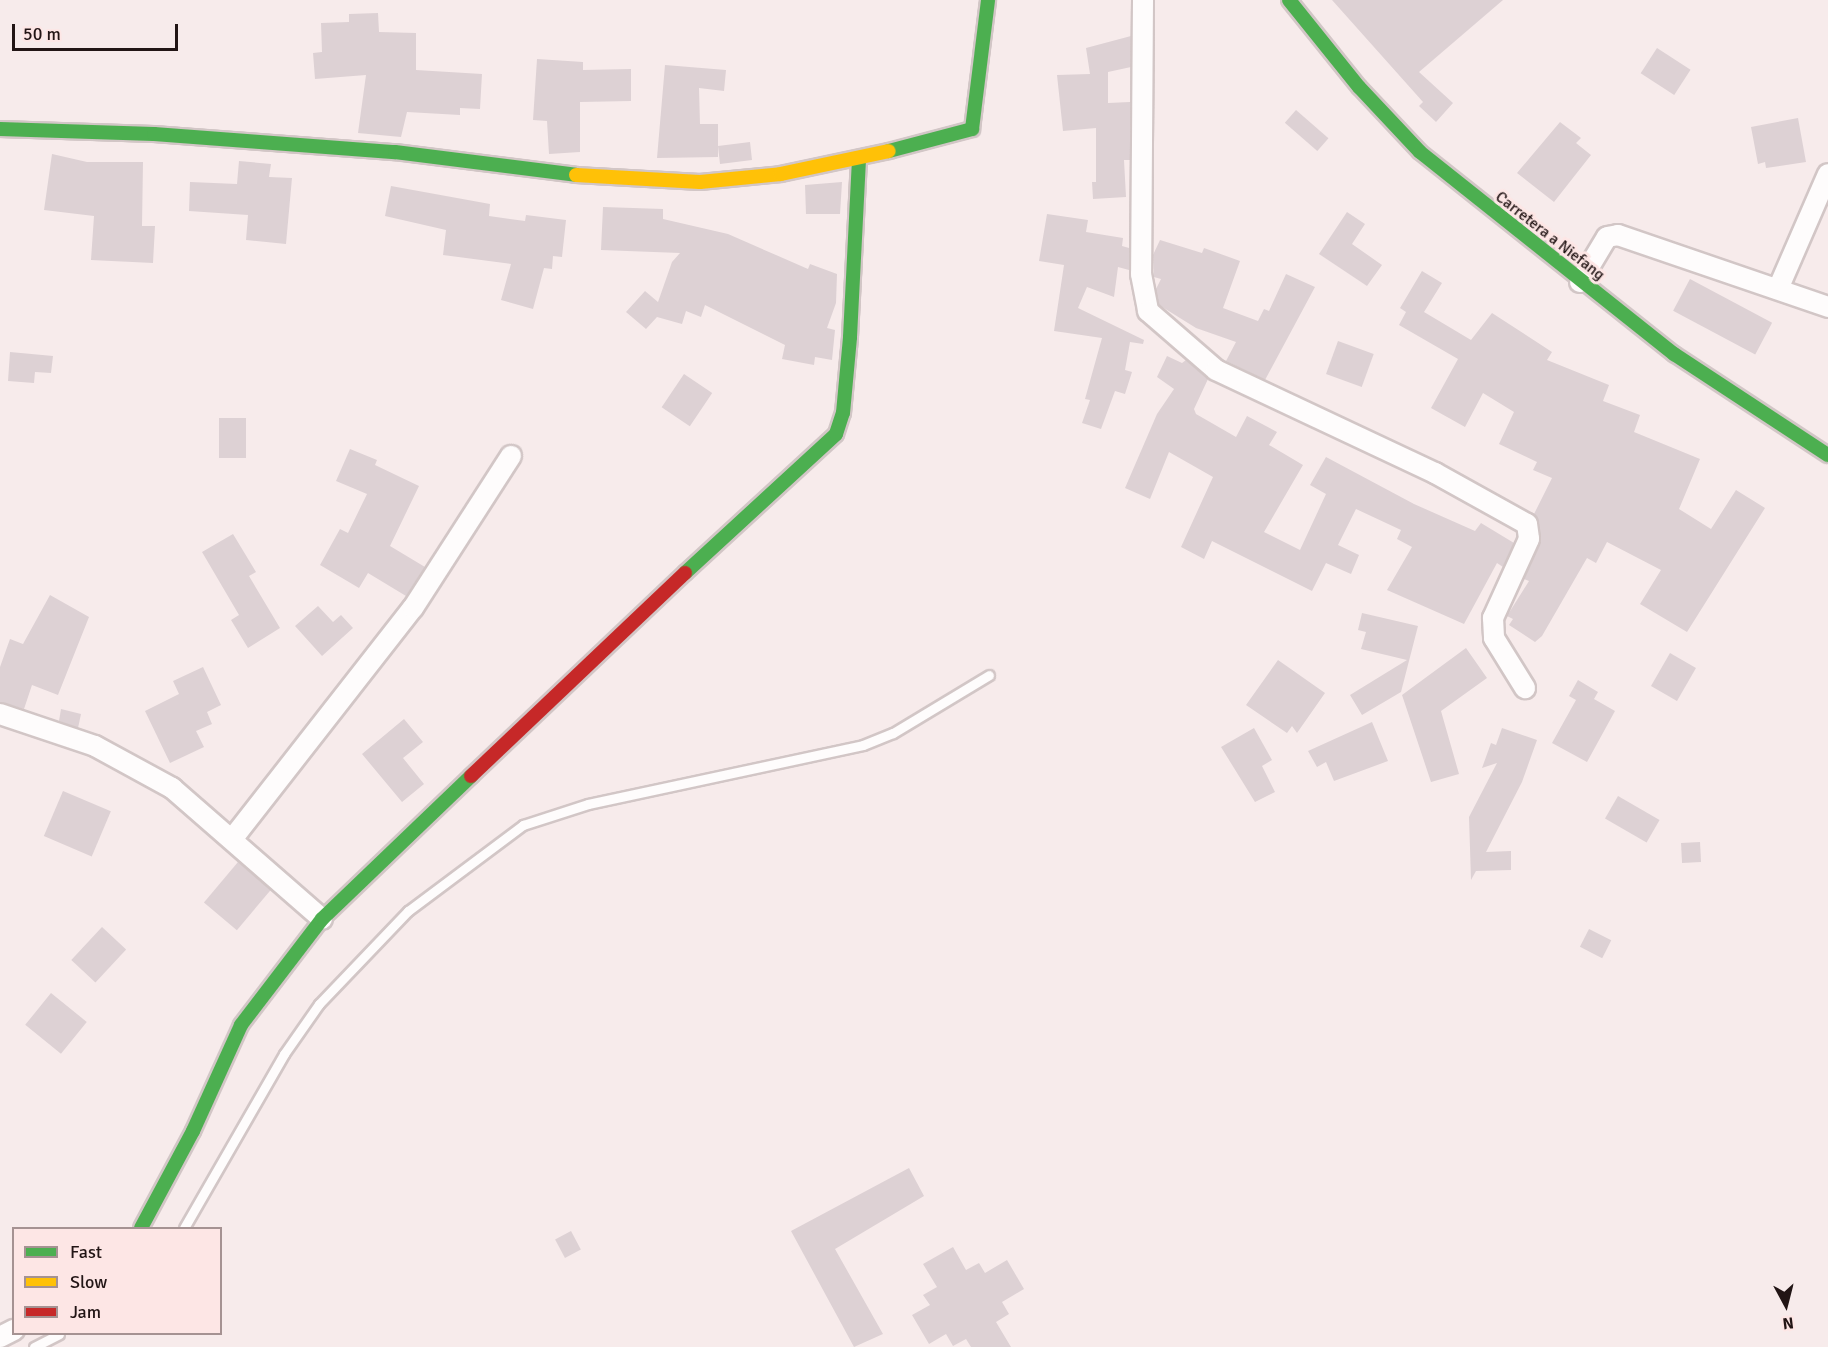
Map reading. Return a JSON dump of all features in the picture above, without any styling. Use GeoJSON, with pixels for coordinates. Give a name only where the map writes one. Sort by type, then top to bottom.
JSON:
{"type":"FeatureCollection","features":[{"type":"Feature","properties":{"kind":"street"},"geometry":{"type":"LineString","coordinates":[[0,129],[154,134],[395,152],[536,172],[629,180],[700,182],[781,174],[859,159],[972,129],[988,0]]}},
{"type":"Feature","properties":{"kind":"street"},"geometry":{"type":"LineString","coordinates":[[1143,0],[1141,274],[1148,311],[1216,370],[1435,472],[1527,524],[1529,539],[1493,618],[1494,638],[1525,688]]}},
{"type":"Feature","properties":{"kind":"street","name":"Carretera a Niefang"},"geometry":{"type":"LineString","coordinates":[[1293,2],[1359,87],[1420,152],[1580,282],[1674,354],[1828,455]]}},
{"type":"Feature","properties":{"kind":"street"},"geometry":{"type":"LineString","coordinates":[[142,1227],[193,1131],[241,1025],[322,919],[627,626],[836,434],[843,413],[850,337],[859,159]]}},
{"type":"Feature","properties":{"kind":"street"},"geometry":{"type":"LineString","coordinates":[[1778,289],[1828,174]]}},
{"type":"Feature","properties":{"kind":"street"},"geometry":{"type":"LineString","coordinates":[[1580,282],[1607,237],[1618,235],[1828,307]]}},
{"type":"Feature","properties":{"kind":"street"},"geometry":{"type":"LineString","coordinates":[[233,838],[413,608],[511,456]]}},
{"type":"Feature","properties":{"kind":"street"},"geometry":{"type":"LineString","coordinates":[[0,714],[95,746],[172,788],[233,838],[322,919]]}},
{"type":"Feature","properties":{"kind":"lane"},"geometry":{"type":"LineString","coordinates":[[185,1227],[284,1054],[319,1004],[408,911],[514,831],[588,804],[863,745],[893,733],[989,675]]}},
{"type":"Feature","properties":{"kind":"lane"},"geometry":{"type":"LineString","coordinates":[[34,1347],[57,1335]]}},
{"type":"Feature","properties":{"kind":"building"},"geometry":{"type":"Polygon","coordinates":[[[1332,0],[1503,0],[1419,72],[1453,103],[1436,122],[1419,106],[1423,102],[1332,0]]]}},
{"type":"Feature","properties":{"kind":"building"},"geometry":{"type":"Polygon","coordinates":[[[378,13],[379,32],[416,33],[416,70],[482,74],[480,109],[460,108],[460,115],[407,112],[401,137],[358,133],[366,75],[315,79],[313,53],[322,52],[321,23],[349,22],[349,14],[378,13]]]}},
{"type":"Feature","properties":{"kind":"building"},"geometry":{"type":"Polygon","coordinates":[[[1131,36],[1131,67],[1108,72],[1108,103],[1130,102],[1130,160],[1124,160],[1126,197],[1093,199],[1092,182],[1096,182],[1096,128],[1063,131],[1057,75],[1090,74],[1086,48],[1131,36]]]}},
{"type":"Feature","properties":{"kind":"building"},"geometry":{"type":"Polygon","coordinates":[[[1657,48],[1691,70],[1674,95],[1641,73],[1657,48]]]}},
{"type":"Feature","properties":{"kind":"building"},"geometry":{"type":"Polygon","coordinates":[[[537,59],[583,62],[583,70],[631,69],[631,101],[580,102],[580,152],[549,154],[547,121],[533,120],[537,59]]]}},
{"type":"Feature","properties":{"kind":"building"},"geometry":{"type":"Polygon","coordinates":[[[665,65],[726,70],[724,91],[699,88],[700,124],[718,124],[718,157],[657,158],[665,65]]]}},
{"type":"Feature","properties":{"kind":"building"},"geometry":{"type":"Polygon","coordinates":[[[1296,110],[1328,138],[1317,151],[1285,123],[1296,110]]]}},
{"type":"Feature","properties":{"kind":"building"},"geometry":{"type":"Polygon","coordinates":[[[1798,118],[1806,162],[1766,168],[1765,162],[1758,164],[1751,127],[1798,118]]]}},
{"type":"Feature","properties":{"kind":"building"},"geometry":{"type":"Polygon","coordinates":[[[1560,122],[1581,138],[1576,143],[1591,155],[1554,202],[1517,173],[1560,122]]]}},
{"type":"Feature","properties":{"kind":"building"},"geometry":{"type":"Polygon","coordinates":[[[750,142],[752,160],[720,164],[718,146],[750,142]]]}},
{"type":"Feature","properties":{"kind":"building"},"geometry":{"type":"Polygon","coordinates":[[[52,154],[87,162],[143,162],[142,226],[155,226],[153,263],[91,260],[94,216],[44,210],[52,154]]]}},
{"type":"Feature","properties":{"kind":"building"},"geometry":{"type":"Polygon","coordinates":[[[239,161],[271,164],[269,177],[292,178],[286,244],[246,240],[248,215],[189,211],[190,182],[237,184],[239,161]]]}},
{"type":"Feature","properties":{"kind":"building"},"geometry":{"type":"Polygon","coordinates":[[[842,182],[840,214],[806,214],[805,185],[842,182]]]}},
{"type":"Feature","properties":{"kind":"building"},"geometry":{"type":"Polygon","coordinates":[[[391,186],[490,204],[489,216],[525,221],[526,215],[566,220],[562,257],[553,256],[552,269],[544,268],[533,309],[501,300],[511,264],[443,255],[446,230],[385,216],[391,186]]]}},
{"type":"Feature","properties":{"kind":"building"},"geometry":{"type":"Polygon","coordinates":[[[603,207],[663,209],[663,219],[728,234],[808,269],[810,264],[837,274],[836,303],[827,328],[835,330],[832,360],[815,357],[814,365],[782,359],[785,345],[705,305],[701,317],[686,311],[682,324],[657,317],[646,329],[626,312],[645,291],[658,302],[672,262],[680,253],[601,250],[603,207]]]}},
{"type":"Feature","properties":{"kind":"building"},"geometry":{"type":"Polygon","coordinates":[[[1347,212],[1365,224],[1352,244],[1382,265],[1367,286],[1319,254],[1347,212]]]}},
{"type":"Feature","properties":{"kind":"building"},"geometry":{"type":"Polygon","coordinates":[[[1047,214],[1088,220],[1086,232],[1123,238],[1122,246],[1129,248],[1129,270],[1118,267],[1114,297],[1087,287],[1078,308],[1144,340],[1143,344],[1130,342],[1125,370],[1132,372],[1125,394],[1115,391],[1101,429],[1082,423],[1090,400],[1085,399],[1102,338],[1054,331],[1064,265],[1039,261],[1047,214]]]}},
{"type":"Feature","properties":{"kind":"building"},"geometry":{"type":"Polygon","coordinates":[[[1160,240],[1202,253],[1204,248],[1240,261],[1223,308],[1258,321],[1264,309],[1269,311],[1286,274],[1315,287],[1265,380],[1226,361],[1236,342],[1196,328],[1159,305],[1156,289],[1161,279],[1154,277],[1153,255],[1160,240]]]}},
{"type":"Feature","properties":{"kind":"building"},"geometry":{"type":"Polygon","coordinates":[[[1422,271],[1442,283],[1424,312],[1471,340],[1492,313],[1552,352],[1547,360],[1609,385],[1603,401],[1640,415],[1634,432],[1700,459],[1679,509],[1711,529],[1736,490],[1765,508],[1687,632],[1640,604],[1661,570],[1607,542],[1596,563],[1587,558],[1542,636],[1535,642],[1509,625],[1513,619],[1507,616],[1529,581],[1524,579],[1540,543],[1539,522],[1534,514],[1552,478],[1533,470],[1537,462],[1499,444],[1514,412],[1483,393],[1465,427],[1431,408],[1458,359],[1399,325],[1406,312],[1400,308],[1422,271]]]}},
{"type":"Feature","properties":{"kind":"building"},"geometry":{"type":"Polygon","coordinates":[[[1690,279],[1772,323],[1755,354],[1673,311],[1690,279]]]}},
{"type":"Feature","properties":{"kind":"building"},"geometry":{"type":"Polygon","coordinates":[[[1338,341],[1374,354],[1362,387],[1326,374],[1338,341]]]}},
{"type":"Feature","properties":{"kind":"building"},"geometry":{"type":"Polygon","coordinates":[[[10,352],[53,356],[51,373],[35,372],[34,383],[8,381],[10,352]]]}},
{"type":"Feature","properties":{"kind":"building"},"geometry":{"type":"Polygon","coordinates":[[[1167,356],[1182,363],[1186,360],[1208,379],[1194,409],[1196,414],[1236,437],[1247,416],[1277,432],[1269,445],[1303,465],[1264,532],[1300,550],[1326,494],[1310,485],[1326,457],[1414,504],[1475,531],[1481,523],[1514,543],[1503,567],[1497,563],[1464,624],[1387,590],[1412,547],[1397,539],[1401,530],[1356,509],[1338,545],[1359,555],[1351,574],[1326,563],[1312,591],[1212,541],[1204,559],[1181,547],[1213,477],[1169,452],[1150,499],[1125,488],[1157,414],[1174,389],[1157,377],[1167,356]]]}},
{"type":"Feature","properties":{"kind":"building"},"geometry":{"type":"Polygon","coordinates":[[[684,374],[712,393],[690,426],[662,407],[684,374]]]}},
{"type":"Feature","properties":{"kind":"building"},"geometry":{"type":"Polygon","coordinates":[[[219,418],[246,418],[246,458],[219,458],[219,418]]]}},
{"type":"Feature","properties":{"kind":"building"},"geometry":{"type":"Polygon","coordinates":[[[350,449],[377,460],[375,465],[419,486],[390,546],[425,567],[406,596],[368,573],[359,588],[320,565],[340,529],[348,533],[367,494],[336,481],[350,449]]]}},
{"type":"Feature","properties":{"kind":"building"},"geometry":{"type":"Polygon","coordinates":[[[233,534],[256,572],[249,576],[280,628],[248,648],[231,620],[239,615],[202,552],[233,534]]]}},
{"type":"Feature","properties":{"kind":"building"},"geometry":{"type":"Polygon","coordinates":[[[50,595],[89,617],[58,695],[32,685],[24,709],[0,702],[0,667],[10,639],[23,644],[50,595]]]}},
{"type":"Feature","properties":{"kind":"building"},"geometry":{"type":"Polygon","coordinates":[[[318,606],[333,622],[341,615],[353,628],[322,656],[295,626],[318,606]]]}},
{"type":"Feature","properties":{"kind":"building"},"geometry":{"type":"Polygon","coordinates":[[[1362,613],[1418,626],[1401,692],[1362,715],[1350,695],[1407,660],[1361,649],[1366,632],[1358,630],[1362,613]]]}},
{"type":"Feature","properties":{"kind":"building"},"geometry":{"type":"Polygon","coordinates":[[[1466,648],[1487,678],[1441,711],[1459,774],[1431,782],[1402,695],[1466,648]]]}},
{"type":"Feature","properties":{"kind":"building"},"geometry":{"type":"Polygon","coordinates":[[[1670,653],[1696,668],[1677,701],[1651,686],[1670,653]]]}},
{"type":"Feature","properties":{"kind":"building"},"geometry":{"type":"Polygon","coordinates":[[[1278,660],[1325,693],[1297,733],[1292,726],[1287,733],[1246,705],[1278,660]]]}},
{"type":"Feature","properties":{"kind":"building"},"geometry":{"type":"Polygon","coordinates":[[[203,667],[221,705],[207,712],[212,724],[196,731],[204,747],[170,763],[145,711],[179,694],[173,681],[203,667]]]}},
{"type":"Feature","properties":{"kind":"building"},"geometry":{"type":"Polygon","coordinates":[[[1578,680],[1598,692],[1594,699],[1615,711],[1587,762],[1552,743],[1576,700],[1569,696],[1578,680]]]}},
{"type":"Feature","properties":{"kind":"building"},"geometry":{"type":"Polygon","coordinates":[[[61,709],[81,714],[78,728],[59,721],[61,709]]]}},
{"type":"Feature","properties":{"kind":"building"},"geometry":{"type":"Polygon","coordinates":[[[404,719],[423,742],[403,758],[424,784],[402,802],[362,754],[404,719]]]}},
{"type":"Feature","properties":{"kind":"building"},"geometry":{"type":"Polygon","coordinates":[[[1372,722],[1388,761],[1334,781],[1326,762],[1317,767],[1308,751],[1372,722]]]}},
{"type":"Feature","properties":{"kind":"building"},"geometry":{"type":"Polygon","coordinates":[[[1254,728],[1272,760],[1262,766],[1275,792],[1255,802],[1221,747],[1254,728]]]}},
{"type":"Feature","properties":{"kind":"building"},"geometry":{"type":"Polygon","coordinates":[[[1502,728],[1537,740],[1522,782],[1486,852],[1511,851],[1511,870],[1476,871],[1471,880],[1469,817],[1497,763],[1482,768],[1491,743],[1496,745],[1502,728]]]}},
{"type":"Feature","properties":{"kind":"building"},"geometry":{"type":"Polygon","coordinates":[[[63,791],[111,811],[92,856],[44,836],[63,791]]]}},
{"type":"Feature","properties":{"kind":"building"},"geometry":{"type":"Polygon","coordinates":[[[1618,796],[1660,820],[1647,843],[1605,819],[1618,796]]]}},
{"type":"Feature","properties":{"kind":"building"},"geometry":{"type":"Polygon","coordinates":[[[1700,842],[1701,862],[1682,863],[1681,843],[1700,842]]]}},
{"type":"Feature","properties":{"kind":"building"},"geometry":{"type":"Polygon","coordinates":[[[238,862],[271,890],[237,930],[204,903],[238,862]]]}},
{"type":"Feature","properties":{"kind":"building"},"geometry":{"type":"Polygon","coordinates":[[[102,927],[126,950],[95,982],[71,960],[102,927]]]}},
{"type":"Feature","properties":{"kind":"building"},"geometry":{"type":"Polygon","coordinates":[[[1589,929],[1611,940],[1602,958],[1580,947],[1589,929]]]}},
{"type":"Feature","properties":{"kind":"building"},"geometry":{"type":"Polygon","coordinates":[[[51,993],[87,1022],[61,1054],[25,1025],[51,993]]]}},
{"type":"Feature","properties":{"kind":"building"},"geometry":{"type":"Polygon","coordinates":[[[909,1168],[924,1196],[835,1249],[883,1334],[854,1347],[791,1231],[909,1168]]]}},
{"type":"Feature","properties":{"kind":"building"},"geometry":{"type":"Polygon","coordinates":[[[571,1231],[581,1250],[565,1258],[555,1239],[571,1231]]]}},
{"type":"Feature","properties":{"kind":"building"},"geometry":{"type":"Polygon","coordinates":[[[953,1247],[966,1270],[979,1263],[985,1273],[1007,1260],[1024,1289],[1002,1302],[1009,1314],[996,1322],[1011,1347],[971,1347],[966,1339],[953,1346],[946,1334],[929,1344],[912,1315],[930,1305],[923,1295],[937,1287],[923,1264],[953,1247]]]}},
{"type":"Feature","properties":{"kind":"traffic: fast"},"geometry":{"type":"LineString","coordinates":[[889,151],[972,129],[988,0]]}},
{"type":"Feature","properties":{"kind":"traffic: fast"},"geometry":{"type":"LineString","coordinates":[[1289,0],[1359,87],[1420,152],[1674,354],[1828,455]]}},
{"type":"Feature","properties":{"kind":"traffic: fast"},"geometry":{"type":"LineString","coordinates":[[0,129],[154,134],[395,152],[576,175]]}},
{"type":"Feature","properties":{"kind":"traffic: fast"},"geometry":{"type":"LineString","coordinates":[[685,573],[836,434],[843,413],[850,337],[859,159]]}},
{"type":"Feature","properties":{"kind":"traffic: fast"},"geometry":{"type":"LineString","coordinates":[[142,1227],[193,1131],[241,1025],[322,919],[471,776]]}},
{"type":"Feature","properties":{"kind":"traffic: slow"},"geometry":{"type":"LineString","coordinates":[[576,175],[700,182],[781,174],[889,151]]}},
{"type":"Feature","properties":{"kind":"traffic: jam"},"geometry":{"type":"LineString","coordinates":[[471,776],[685,573]]}}]}
